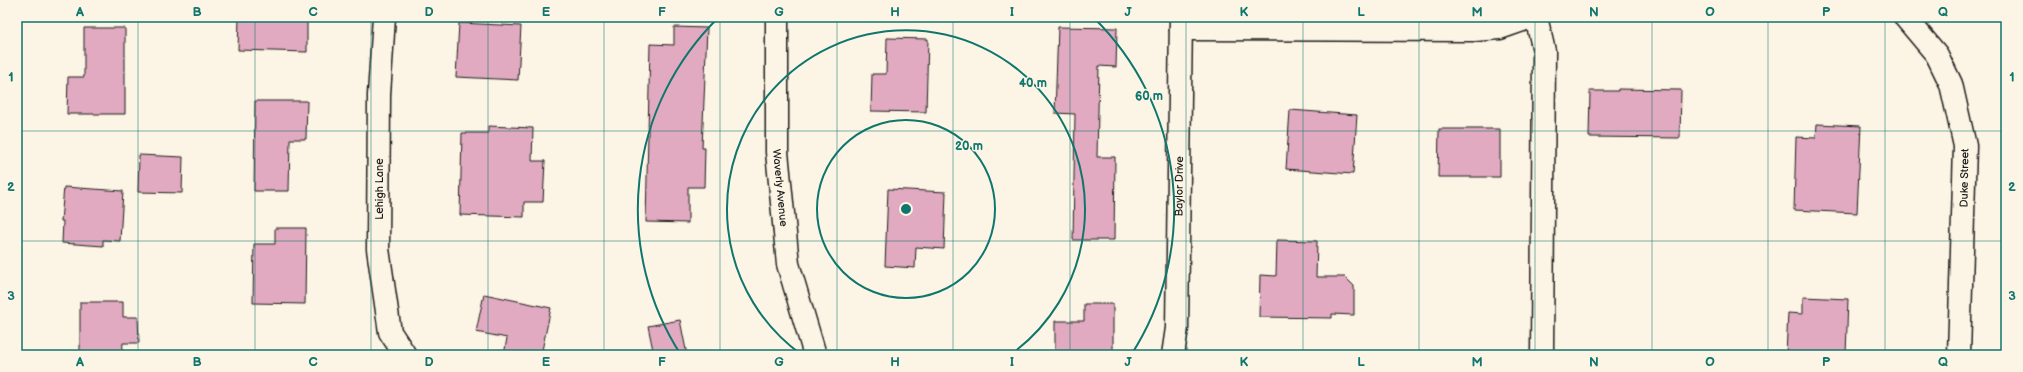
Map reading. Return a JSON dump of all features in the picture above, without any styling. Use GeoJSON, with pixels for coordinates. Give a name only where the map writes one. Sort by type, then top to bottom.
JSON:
{"type":"FeatureCollection","features":[{"type":"Feature","properties":{"kind":"street","name":"Lehigh Lane"},"geometry":{"type":"LineString","coordinates":[[384,17],[379,94],[378,249],[390,332],[405,355]]}},
{"type":"Feature","properties":{"kind":"street","name":"Waverly Avenue"},"geometry":{"type":"LineString","coordinates":[[777,17],[777,152],[788,264],[815,355]]}},
{"type":"Feature","properties":{"kind":"street"},"geometry":{"type":"LineString","coordinates":[[1181,23],[1474,30],[1500,28],[1531,17]]}},
{"type":"Feature","properties":{"kind":"street"},"geometry":{"type":"LineString","coordinates":[[1536,17],[1544,51],[1542,355]]}},
{"type":"Feature","properties":{"kind":"street","name":"Duke Street"},"geometry":{"type":"LineString","coordinates":[[1905,17],[1937,55],[1951,84],[1965,146],[1959,355]]}},
{"type":"Feature","properties":{"kind":"street","name":"Baylor Drive"},"geometry":{"type":"LineString","coordinates":[[1173,355],[1177,328],[1181,23]]}},
{"type":"Feature","properties":{"kind":"building"},"geometry":{"type":"Polygon","coordinates":[[[239,17],[307,17],[307,52],[238,50],[239,17]]]}},
{"type":"Feature","properties":{"kind":"building"},"geometry":{"type":"Polygon","coordinates":[[[459,23],[521,26],[518,80],[456,77],[459,23]]]}},
{"type":"Feature","properties":{"kind":"building"},"geometry":{"type":"Polygon","coordinates":[[[674,27],[707,28],[702,148],[705,148],[704,187],[688,187],[688,223],[646,222],[650,44],[674,45],[674,27]]]}},
{"type":"Feature","properties":{"kind":"building"},"geometry":{"type":"Polygon","coordinates":[[[1058,27],[1117,28],[1116,67],[1099,66],[1097,157],[1115,157],[1114,240],[1073,240],[1075,114],[1055,113],[1058,27]]]}},
{"type":"Feature","properties":{"kind":"building"},"geometry":{"type":"Polygon","coordinates":[[[84,28],[125,28],[125,114],[67,114],[68,77],[84,77],[84,28]]]}},
{"type":"Feature","properties":{"kind":"building"},"geometry":{"type":"Polygon","coordinates":[[[887,38],[928,39],[926,112],[871,111],[872,74],[886,74],[887,38]]]}},
{"type":"Feature","properties":{"kind":"building"},"geometry":{"type":"Polygon","coordinates":[[[1618,89],[1681,90],[1680,138],[1589,137],[1590,91],[1618,91],[1618,89]]]}},
{"type":"Feature","properties":{"kind":"building"},"geometry":{"type":"Polygon","coordinates":[[[255,101],[307,101],[306,139],[290,139],[289,191],[254,191],[255,101]]]}},
{"type":"Feature","properties":{"kind":"building"},"geometry":{"type":"Polygon","coordinates":[[[1290,110],[1357,115],[1353,174],[1286,169],[1290,110]]]}},
{"type":"Feature","properties":{"kind":"building"},"geometry":{"type":"Polygon","coordinates":[[[1817,124],[1861,126],[1857,213],[1794,210],[1796,137],[1816,138],[1817,124]]]}},
{"type":"Feature","properties":{"kind":"building"},"geometry":{"type":"Polygon","coordinates":[[[488,126],[533,128],[532,161],[545,161],[543,202],[524,202],[524,217],[460,215],[462,133],[488,133],[488,126]]]}},
{"type":"Feature","properties":{"kind":"building"},"geometry":{"type":"Polygon","coordinates":[[[1439,129],[1500,129],[1500,177],[1438,177],[1439,129]]]}},
{"type":"Feature","properties":{"kind":"building"},"geometry":{"type":"Polygon","coordinates":[[[139,155],[183,157],[182,193],[138,192],[139,155]]]}},
{"type":"Feature","properties":{"kind":"building"},"geometry":{"type":"Polygon","coordinates":[[[64,187],[123,191],[120,241],[103,240],[103,246],[62,243],[63,221],[61,221],[64,187]]]}},
{"type":"Feature","properties":{"kind":"building"},"geometry":{"type":"Polygon","coordinates":[[[888,189],[946,192],[944,249],[916,247],[915,268],[885,266],[888,189]]]}},
{"type":"Feature","properties":{"kind":"building"},"geometry":{"type":"Polygon","coordinates":[[[275,228],[306,228],[305,304],[253,303],[254,244],[275,244],[275,228]]]}},
{"type":"Feature","properties":{"kind":"building"},"geometry":{"type":"Polygon","coordinates":[[[1277,240],[1317,241],[1316,277],[1345,277],[1354,286],[1354,315],[1332,314],[1332,318],[1259,317],[1260,275],[1276,276],[1277,240]]]}},
{"type":"Feature","properties":{"kind":"building"},"geometry":{"type":"Polygon","coordinates":[[[484,294],[551,308],[541,355],[504,355],[507,338],[476,332],[484,294]]]}},
{"type":"Feature","properties":{"kind":"building"},"geometry":{"type":"Polygon","coordinates":[[[1803,297],[1848,299],[1846,355],[1786,354],[1788,313],[1803,314],[1803,297]]]}},
{"type":"Feature","properties":{"kind":"building"},"geometry":{"type":"Polygon","coordinates":[[[80,302],[123,302],[123,317],[138,317],[139,343],[123,343],[122,355],[80,355],[80,302]]]}},
{"type":"Feature","properties":{"kind":"building"},"geometry":{"type":"Polygon","coordinates":[[[1084,304],[1113,304],[1113,355],[1055,355],[1055,321],[1084,321],[1084,304]]]}},
{"type":"Feature","properties":{"kind":"building"},"geometry":{"type":"Polygon","coordinates":[[[680,320],[687,355],[654,355],[648,326],[680,320]]]}}]}
